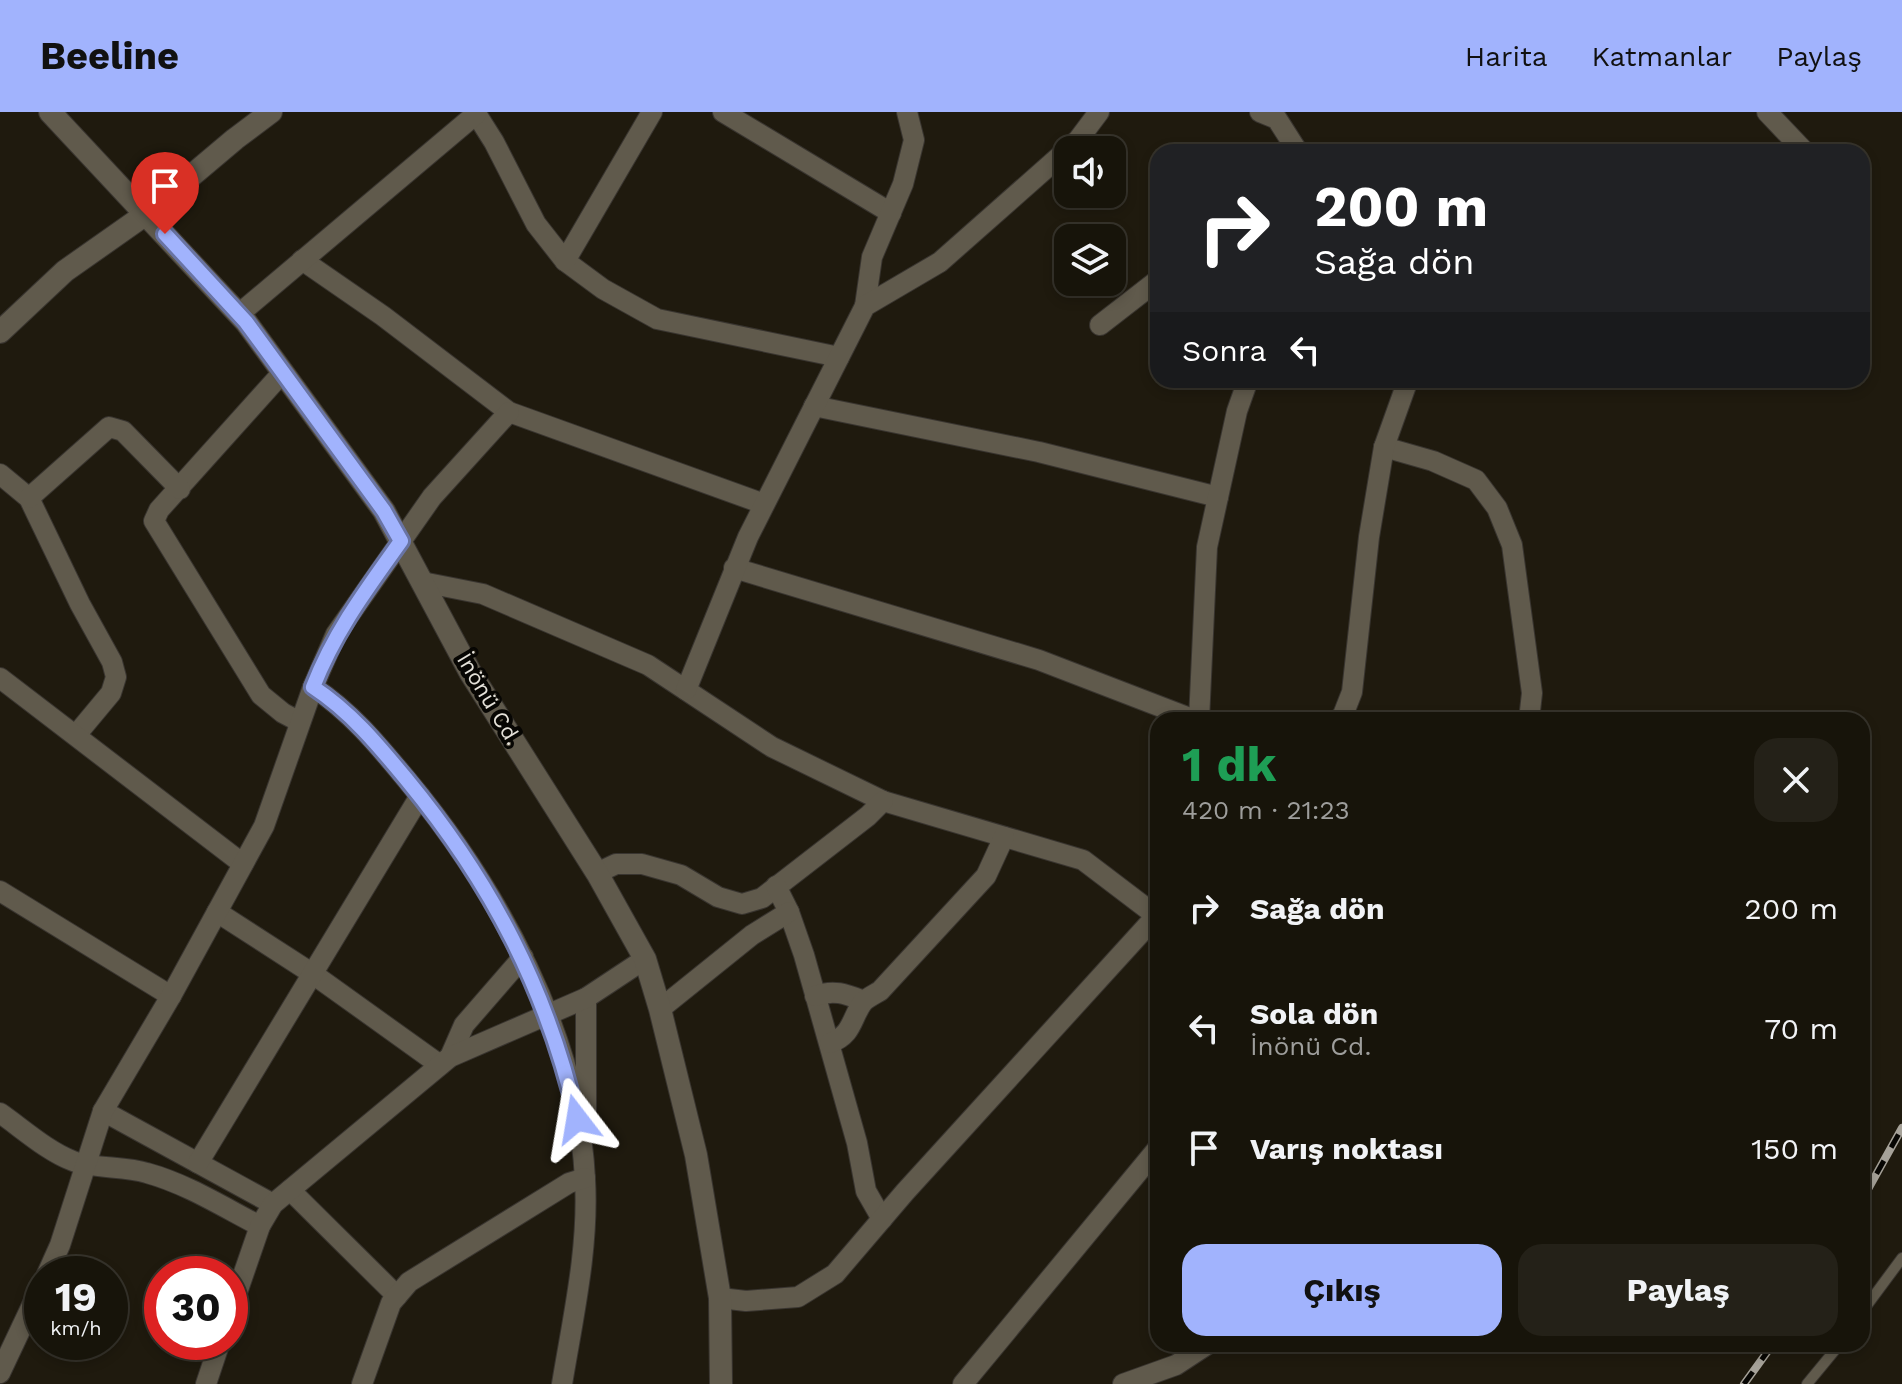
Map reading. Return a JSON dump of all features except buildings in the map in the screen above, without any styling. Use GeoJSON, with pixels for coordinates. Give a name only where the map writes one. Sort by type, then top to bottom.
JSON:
{"type":"FeatureCollection","features":[{"type":"Feature","properties":{"kind":"street","name":"İnönü Cd."},"geometry":{"type":"LineString","coordinates":[[50,112],[239,314],[384,511],[470,672],[597,873],[645,959],[696,1155],[720,1298],[721,1384]]}},
{"type":"Feature","properties":{"kind":"street"},"geometry":{"type":"LineString","coordinates":[[0,332],[65,271],[146,214],[271,112]]}},
{"type":"Feature","properties":{"kind":"street"},"geometry":{"type":"LineString","coordinates":[[565,261],[652,112]]}},
{"type":"Feature","properties":{"kind":"street"},"geometry":{"type":"LineString","coordinates":[[723,112],[891,213]]}},
{"type":"Feature","properties":{"kind":"street"},"geometry":{"type":"LineString","coordinates":[[686,690],[734,568],[865,306],[872,257],[903,184],[914,140],[907,112]]}},
{"type":"Feature","properties":{"kind":"street"},"geometry":{"type":"LineString","coordinates":[[865,306],[940,262],[1078,140],[1099,112]]}},
{"type":"Feature","properties":{"kind":"street"},"geometry":{"type":"LineString","coordinates":[[1260,112],[1277,119],[1292,144]]}},
{"type":"Feature","properties":{"kind":"street"},"geometry":{"type":"LineString","coordinates":[[1767,112],[1799,144]]}},
{"type":"Feature","properties":{"kind":"street"},"geometry":{"type":"LineString","coordinates":[[239,314],[475,113],[494,142],[536,224],[565,261],[603,289],[657,319],[839,357]]}},
{"type":"Feature","properties":{"kind":"street"},"geometry":{"type":"LineString","coordinates":[[302,260],[383,316],[509,412],[764,504]]}},
{"type":"Feature","properties":{"kind":"street"},"geometry":{"type":"LineString","coordinates":[[1100,325],[1150,286]]}},
{"type":"Feature","properties":{"kind":"street"},"geometry":{"type":"LineString","coordinates":[[283,372],[159,510],[154,521],[261,695],[300,722]]}},
{"type":"Feature","properties":{"kind":"street"},"geometry":{"type":"LineString","coordinates":[[1197,712],[1207,547],[1237,411],[1245,388]]}},
{"type":"Feature","properties":{"kind":"street"},"geometry":{"type":"LineString","coordinates":[[1344,712],[1352,692],[1369,537],[1384,447],[1405,388]]}},
{"type":"Feature","properties":{"kind":"street"},"geometry":{"type":"LineString","coordinates":[[814,406],[1039,452],[1218,497]]}},
{"type":"Feature","properties":{"kind":"street"},"geometry":{"type":"LineString","coordinates":[[55,1256],[103,1111],[171,996],[264,826],[324,658],[348,614],[432,497],[509,412]]}},
{"type":"Feature","properties":{"kind":"street"},"geometry":{"type":"LineString","coordinates":[[29,498],[109,427],[123,431],[180,489]]}},
{"type":"Feature","properties":{"kind":"street"},"geometry":{"type":"LineString","coordinates":[[1384,447],[1433,461],[1476,480],[1497,508],[1512,545],[1532,693],[1530,712]]}},
{"type":"Feature","properties":{"kind":"street"},"geometry":{"type":"LineString","coordinates":[[0,474],[29,498],[112,662],[116,677],[111,693],[76,735]]}},
{"type":"Feature","properties":{"kind":"street"},"geometry":{"type":"LineString","coordinates":[[734,568],[1039,660],[1176,712]]}},
{"type":"Feature","properties":{"kind":"street"},"geometry":{"type":"LineString","coordinates":[[422,582],[483,594],[648,665],[772,747],[883,801],[1083,860],[1150,909]]}},
{"type":"Feature","properties":{"kind":"street"},"geometry":{"type":"LineString","coordinates":[[0,678],[243,864]]}},
{"type":"Feature","properties":{"kind":"street"},"geometry":{"type":"LineString","coordinates":[[313,687],[366,731],[420,796],[483,882],[523,957],[547,1014],[571,1093],[585,1178],[581,1268],[562,1384]]}},
{"type":"Feature","properties":{"kind":"street"},"geometry":{"type":"LineString","coordinates":[[198,1163],[420,796]]}},
{"type":"Feature","properties":{"kind":"street"},"geometry":{"type":"LineString","coordinates":[[597,873],[616,864],[642,864],[681,875],[718,897],[742,904],[762,898],[883,801]]}},
{"type":"Feature","properties":{"kind":"street"},"geometry":{"type":"LineString","coordinates":[[830,1043],[840,1039],[855,1021],[864,1001],[880,991],[986,876],[1004,837]]}},
{"type":"Feature","properties":{"kind":"street"},"geometry":{"type":"LineString","coordinates":[[776,886],[789,912],[830,1043],[857,1143],[866,1191],[882,1219]]}},
{"type":"Feature","properties":{"kind":"street"},"geometry":{"type":"LineString","coordinates":[[0,891],[171,996]]}},
{"type":"Feature","properties":{"kind":"street"},"geometry":{"type":"LineString","coordinates":[[217,912],[445,1061]]}},
{"type":"Feature","properties":{"kind":"street"},"geometry":{"type":"LineString","coordinates":[[660,1009],[752,935],[789,912]]}},
{"type":"Feature","properties":{"kind":"street"},"geometry":{"type":"LineString","coordinates":[[720,1298],[746,1301],[798,1297],[835,1274],[1150,924]]}},
{"type":"Feature","properties":{"kind":"street"},"geometry":{"type":"LineString","coordinates":[[445,1061],[464,1025],[523,957]]}},
{"type":"Feature","properties":{"kind":"street"},"geometry":{"type":"LineString","coordinates":[[248,1261],[260,1226],[273,1204],[445,1061],[586,998],[645,959]]}},
{"type":"Feature","properties":{"kind":"street"},"geometry":{"type":"LineString","coordinates":[[815,996],[843,992],[864,1001]]}},
{"type":"Feature","properties":{"kind":"street"},"geometry":{"type":"LineString","coordinates":[[581,1146],[587,1121],[586,998]]}},
{"type":"Feature","properties":{"kind":"street"},"geometry":{"type":"LineString","coordinates":[[103,1111],[273,1204]]}},
{"type":"Feature","properties":{"kind":"street"},"geometry":{"type":"LineString","coordinates":[[0,1113],[64,1156],[84,1164],[125,1168],[162,1177],[260,1226]]}},
{"type":"Feature","properties":{"kind":"street"},"geometry":{"type":"LineString","coordinates":[[963,1384],[1150,1158]]}},
{"type":"Feature","properties":{"kind":"street"},"geometry":{"type":"LineString","coordinates":[[362,1384],[391,1303],[417,1275],[569,1183],[585,1178]]}},
{"type":"Feature","properties":{"kind":"street"},"geometry":{"type":"LineString","coordinates":[[290,1190],[397,1296]]}},
{"type":"Feature","properties":{"kind":"street"},"geometry":{"type":"LineString","coordinates":[[0,1373],[24,1321]]}},
{"type":"Feature","properties":{"kind":"street"},"geometry":{"type":"LineString","coordinates":[[0,1324],[16,1338]]}},
{"type":"Feature","properties":{"kind":"street"},"geometry":{"type":"LineString","coordinates":[[1123,1384],[1176,1365],[1196,1352]]}},
{"type":"Feature","properties":{"kind":"street"},"geometry":{"type":"LineString","coordinates":[[206,1384],[214,1360]]}},
{"type":"Feature","properties":{"kind":"lane"},"geometry":{"type":"LineString","coordinates":[[557,1047],[587,1041]]}},
{"type":"Feature","properties":{"kind":"lane"},"geometry":{"type":"LineString","coordinates":[[1870,1301],[1902,1258]]}},
{"type":"Feature","properties":{"kind":"lane"},"geometry":{"type":"LineString","coordinates":[[1807,1384],[1833,1352]]}},
{"type":"Feature","properties":{"kind":"railway"},"geometry":{"type":"LineString","coordinates":[[1870,1186],[1902,1128]]}},
{"type":"Feature","properties":{"kind":"railway"},"geometry":{"type":"LineString","coordinates":[[1744,1384],[1767,1352]]}},
{"type":"Feature","properties":{"kind":"route"},"geometry":{"type":"LineString","coordinates":[[165,234],[246,322],[384,511],[401,541],[348,614],[324,658],[313,687],[366,731],[443,825],[483,882],[523,957],[547,1014],[577,1119]]}}]}
